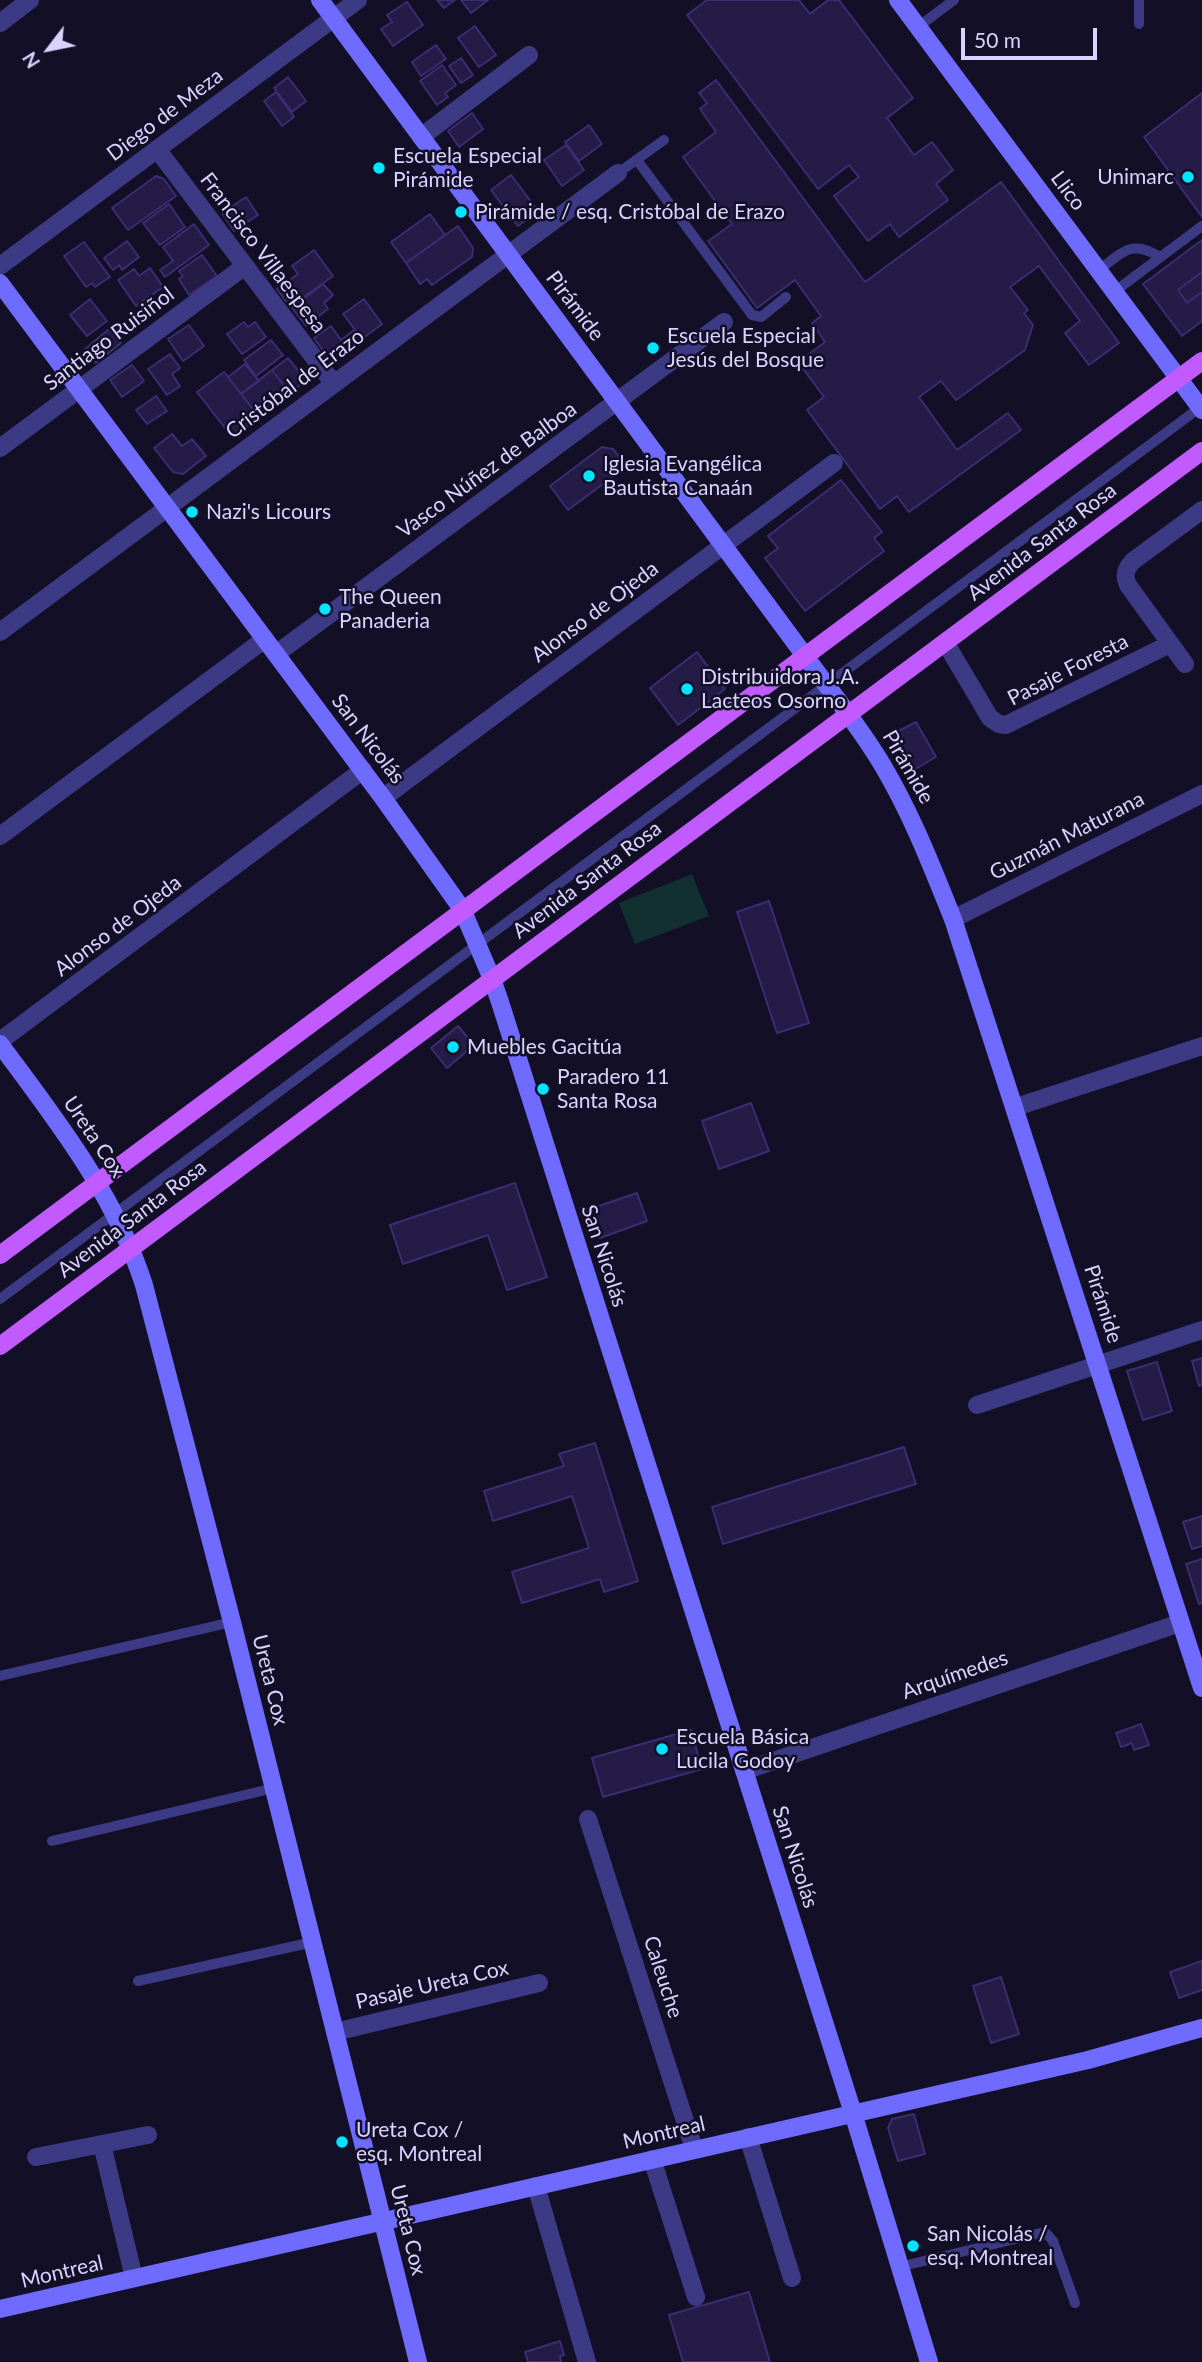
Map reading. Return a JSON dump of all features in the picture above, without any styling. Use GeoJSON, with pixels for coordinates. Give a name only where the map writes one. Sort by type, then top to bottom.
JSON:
{"type":"FeatureCollection","features":[{"type":"Feature","properties":{"kind":"main road"},"geometry":{"type":"LineString","coordinates":[[0,1255],[1202,361]]}},
{"type":"Feature","properties":{"kind":"main road","name":"Avenida Santa Rosa"},"geometry":{"type":"LineString","coordinates":[[0,1346],[1202,451]]}},
{"type":"Feature","properties":{"kind":"street"},"geometry":{"type":"LineString","coordinates":[[0,23],[30,0]]}},
{"type":"Feature","properties":{"kind":"street","name":"Pirámide"},"geometry":{"type":"LineString","coordinates":[[320,0],[827,685],[897,789],[925,847],[953,919],[1202,1688]]}},
{"type":"Feature","properties":{"kind":"street","name":"Diego de Meza"},"geometry":{"type":"LineString","coordinates":[[0,266],[358,0]]}},
{"type":"Feature","properties":{"kind":"street","name":"Llico"},"geometry":{"type":"LineString","coordinates":[[898,0],[1201,408]]}},
{"type":"Feature","properties":{"kind":"street"},"geometry":{"type":"LineString","coordinates":[[421,137],[529,55]]}},
{"type":"Feature","properties":{"kind":"street","name":"Francisco Villaespesa"},"geometry":{"type":"LineString","coordinates":[[157,149],[334,384]]}},
{"type":"Feature","properties":{"kind":"street","name":"Cristóbal de Erazo"},"geometry":{"type":"LineString","coordinates":[[0,632],[618,173]]}},
{"type":"Feature","properties":{"kind":"street","name":"Santiago Ruisiñol"},"geometry":{"type":"LineString","coordinates":[[0,448],[245,267]]}},
{"type":"Feature","properties":{"kind":"street","name":"San Nicolás"},"geometry":{"type":"LineString","coordinates":[[0,283],[383,798],[462,909],[478,944],[492,979],[853,2113],[929,2362]]}},
{"type":"Feature","properties":{"kind":"street","name":"Vasco Núñez de Balboa"},"geometry":{"type":"LineString","coordinates":[[0,836],[617,401],[724,322]]}},
{"type":"Feature","properties":{"kind":"street","name":"Alonso de Ojeda"},"geometry":{"type":"LineString","coordinates":[[383,798],[834,463]]}},
{"type":"Feature","properties":{"kind":"street","name":"Pasaje Foresta"},"geometry":{"type":"LineString","coordinates":[[1185,664],[1128,585],[1126,570],[1133,561],[1202,510]]}},
{"type":"Feature","properties":{"kind":"street","name":"Pasaje Foresta"},"geometry":{"type":"LineString","coordinates":[[945,642],[990,718],[1006,725],[1170,644]]}},
{"type":"Feature","properties":{"kind":"street","name":"Alonso de Ojeda"},"geometry":{"type":"LineString","coordinates":[[0,1043],[363,771]]}},
{"type":"Feature","properties":{"kind":"street","name":"Guzmán Maturana"},"geometry":{"type":"LineString","coordinates":[[953,919],[1202,794]]}},
{"type":"Feature","properties":{"kind":"street","name":"Ureta Cox"},"geometry":{"type":"LineString","coordinates":[[0,1043],[98,1181],[132,1247],[232,1622],[418,2362]]}},
{"type":"Feature","properties":{"kind":"street"},"geometry":{"type":"LineString","coordinates":[[1016,1107],[1202,1046]]}},
{"type":"Feature","properties":{"kind":"street"},"geometry":{"type":"LineString","coordinates":[[976,1405],[1202,1330]]}},
{"type":"Feature","properties":{"kind":"street","name":"Arquímedes"},"geometry":{"type":"LineString","coordinates":[[744,1771],[1180,1622]]}},
{"type":"Feature","properties":{"kind":"street","name":"Caleuche"},"geometry":{"type":"LineString","coordinates":[[589,1819],[694,2149]]}},
{"type":"Feature","properties":{"kind":"street","name":"Pasaje Ureta Cox"},"geometry":{"type":"LineString","coordinates":[[335,2032],[539,1983]]}},
{"type":"Feature","properties":{"kind":"street","name":"Montreal"},"geometry":{"type":"LineString","coordinates":[[0,2309],[1088,2060],[1202,2028]]}},
{"type":"Feature","properties":{"kind":"street"},"geometry":{"type":"LineString","coordinates":[[36,2157],[148,2135]]}},
{"type":"Feature","properties":{"kind":"street"},"geometry":{"type":"LineString","coordinates":[[748,2137],[792,2278]]}},
{"type":"Feature","properties":{"kind":"street","name":"Montreal"},"geometry":{"type":"LineString","coordinates":[[102,2144],[134,2278]]}},
{"type":"Feature","properties":{"kind":"street"},"geometry":{"type":"LineString","coordinates":[[652,2159],[696,2297]]}},
{"type":"Feature","properties":{"kind":"street"},"geometry":{"type":"LineString","coordinates":[[536,2186],[587,2362]]}},
{"type":"Feature","properties":{"kind":"lane"},"geometry":{"type":"LineString","coordinates":[[918,27],[954,0]]}},
{"type":"Feature","properties":{"kind":"lane"},"geometry":{"type":"LineString","coordinates":[[1139,0],[1139,24]]}},
{"type":"Feature","properties":{"kind":"lane"},"geometry":{"type":"LineString","coordinates":[[618,173],[664,140]]}},
{"type":"Feature","properties":{"kind":"lane"},"geometry":{"type":"LineString","coordinates":[[637,160],[752,316],[761,317],[786,297]]}},
{"type":"Feature","properties":{"kind":"lane"},"geometry":{"type":"LineString","coordinates":[[1114,292],[1202,226]]}},
{"type":"Feature","properties":{"kind":"lane"},"geometry":{"type":"LineString","coordinates":[[1099,270],[1132,248],[1146,248],[1160,257]]}},
{"type":"Feature","properties":{"kind":"lane"},"geometry":{"type":"LineString","coordinates":[[0,1299],[1201,408]]}},
{"type":"Feature","properties":{"kind":"lane"},"geometry":{"type":"LineString","coordinates":[[0,1676],[232,1622]]}},
{"type":"Feature","properties":{"kind":"lane"},"geometry":{"type":"LineString","coordinates":[[52,1840],[274,1787]]}},
{"type":"Feature","properties":{"kind":"lane"},"geometry":{"type":"LineString","coordinates":[[138,1981],[313,1942]]}},
{"type":"Feature","properties":{"kind":"lane"},"geometry":{"type":"LineString","coordinates":[[899,2267],[1040,2232],[1047,2234],[1053,2241],[1075,2302]]}},
{"type":"Feature","properties":{"kind":"green space"},"geometry":{"type":"Polygon","coordinates":[[[692,874],[709,916],[635,944],[619,903],[692,874]]]}},
{"type":"Feature","properties":{"kind":"building"},"geometry":{"type":"Polygon","coordinates":[[[437,0],[455,0],[444,8],[437,0]]]}},
{"type":"Feature","properties":{"kind":"building"},"geometry":{"type":"Polygon","coordinates":[[[461,0],[488,0],[471,13],[461,0]]]}},
{"type":"Feature","properties":{"kind":"building"},"geometry":{"type":"Polygon","coordinates":[[[707,0],[799,0],[810,14],[828,0],[839,0],[913,98],[887,118],[914,155],[932,142],[953,170],[936,184],[948,200],[899,237],[890,224],[868,241],[834,196],[859,177],[849,165],[818,189],[687,15],[707,0]]]}},
{"type":"Feature","properties":{"kind":"building"},"geometry":{"type":"Polygon","coordinates":[[[407,2],[423,25],[393,46],[381,29],[392,22],[387,15],[407,2]]]}},
{"type":"Feature","properties":{"kind":"building"},"geometry":{"type":"Polygon","coordinates":[[[475,26],[496,55],[479,67],[458,38],[475,26]]]}},
{"type":"Feature","properties":{"kind":"building"},"geometry":{"type":"Polygon","coordinates":[[[436,45],[446,59],[421,76],[412,62],[436,45]]]}},
{"type":"Feature","properties":{"kind":"building"},"geometry":{"type":"Polygon","coordinates":[[[461,58],[473,75],[461,83],[449,66],[461,58]]]}},
{"type":"Feature","properties":{"kind":"building"},"geometry":{"type":"Polygon","coordinates":[[[442,65],[456,85],[445,93],[448,97],[437,105],[420,81],[442,65]]]}},
{"type":"Feature","properties":{"kind":"building"},"geometry":{"type":"Polygon","coordinates":[[[288,77],[306,101],[292,112],[274,88],[288,77]]]}},
{"type":"Feature","properties":{"kind":"building"},"geometry":{"type":"Polygon","coordinates":[[[716,80],[865,282],[1001,182],[1119,343],[1089,365],[1065,333],[1080,321],[1039,266],[1010,287],[1028,310],[1024,313],[1033,325],[1025,350],[956,400],[941,381],[919,397],[957,450],[1008,413],[1021,430],[909,512],[897,496],[880,509],[807,410],[824,397],[798,362],[825,342],[812,323],[821,316],[795,280],[757,308],[708,241],[732,224],[683,157],[716,132],[700,109],[707,103],[699,93],[716,80]]]}},
{"type":"Feature","properties":{"kind":"building"},"geometry":{"type":"Polygon","coordinates":[[[276,92],[294,117],[282,126],[264,101],[276,92]]]}},
{"type":"Feature","properties":{"kind":"building","name":"Unimarc"},"geometry":{"type":"Polygon","coordinates":[[[1202,93],[1202,217],[1144,137],[1202,93]]]}},
{"type":"Feature","properties":{"kind":"building"},"geometry":{"type":"Polygon","coordinates":[[[472,113],[483,129],[459,147],[448,131],[472,113]]]}},
{"type":"Feature","properties":{"kind":"building"},"geometry":{"type":"Polygon","coordinates":[[[589,125],[602,144],[579,161],[565,142],[589,125]]]}},
{"type":"Feature","properties":{"kind":"building"},"geometry":{"type":"Polygon","coordinates":[[[566,145],[584,170],[562,186],[544,160],[566,145]]]}},
{"type":"Feature","properties":{"kind":"building"},"geometry":{"type":"Polygon","coordinates":[[[511,175],[538,211],[518,226],[491,190],[511,175]]]}},
{"type":"Feature","properties":{"kind":"building"},"geometry":{"type":"Polygon","coordinates":[[[156,176],[164,179],[176,196],[128,230],[112,208],[156,176]]]}},
{"type":"Feature","properties":{"kind":"building"},"geometry":{"type":"Polygon","coordinates":[[[246,197],[258,215],[234,231],[222,213],[246,197]]]}},
{"type":"Feature","properties":{"kind":"building"},"geometry":{"type":"Polygon","coordinates":[[[169,204],[185,227],[160,245],[143,223],[169,204]]]}},
{"type":"Feature","properties":{"kind":"building"},"geometry":{"type":"Polygon","coordinates":[[[430,214],[445,235],[406,263],[391,242],[430,214]]]}},
{"type":"Feature","properties":{"kind":"building"},"geometry":{"type":"Polygon","coordinates":[[[194,224],[209,245],[165,277],[160,270],[173,261],[163,247],[194,224]]]}},
{"type":"Feature","properties":{"kind":"building"},"geometry":{"type":"Polygon","coordinates":[[[458,226],[473,248],[472,257],[432,285],[427,279],[420,284],[406,263],[458,226]]]}},
{"type":"Feature","properties":{"kind":"building"},"geometry":{"type":"Polygon","coordinates":[[[1202,240],[1202,272],[1178,290],[1187,303],[1202,292],[1202,321],[1182,336],[1143,284],[1202,240]]]}},
{"type":"Feature","properties":{"kind":"building"},"geometry":{"type":"Polygon","coordinates":[[[127,241],[139,257],[122,270],[119,265],[113,270],[104,258],[127,241]]]}},
{"type":"Feature","properties":{"kind":"building"},"geometry":{"type":"Polygon","coordinates":[[[84,242],[110,277],[95,287],[92,283],[86,287],[64,256],[84,242]]]}},
{"type":"Feature","properties":{"kind":"building"},"geometry":{"type":"Polygon","coordinates":[[[314,250],[333,276],[290,307],[277,289],[298,274],[292,266],[314,250]]]}},
{"type":"Feature","properties":{"kind":"building"},"geometry":{"type":"Polygon","coordinates":[[[202,255],[217,276],[189,295],[179,279],[183,276],[179,271],[202,255]]]}},
{"type":"Feature","properties":{"kind":"building"},"geometry":{"type":"Polygon","coordinates":[[[150,268],[163,287],[136,306],[118,280],[134,269],[139,276],[150,268]]]}},
{"type":"Feature","properties":{"kind":"building"},"geometry":{"type":"Polygon","coordinates":[[[1202,272],[1202,292],[1187,303],[1178,290],[1202,272]]]}},
{"type":"Feature","properties":{"kind":"building"},"geometry":{"type":"Polygon","coordinates":[[[323,284],[333,295],[324,303],[328,309],[306,326],[292,308],[323,284]]]}},
{"type":"Feature","properties":{"kind":"building"},"geometry":{"type":"Polygon","coordinates":[[[90,299],[107,321],[87,336],[70,315],[90,299]]]}},
{"type":"Feature","properties":{"kind":"building"},"geometry":{"type":"Polygon","coordinates":[[[364,299],[382,324],[362,339],[343,314],[364,299]]]}},
{"type":"Feature","properties":{"kind":"building"},"geometry":{"type":"Polygon","coordinates":[[[244,322],[248,327],[255,322],[266,337],[242,354],[227,334],[244,322]]]}},
{"type":"Feature","properties":{"kind":"building"},"geometry":{"type":"Polygon","coordinates":[[[189,325],[204,346],[183,361],[168,339],[189,325]]]}},
{"type":"Feature","properties":{"kind":"building"},"geometry":{"type":"Polygon","coordinates":[[[331,326],[341,340],[354,330],[361,340],[336,358],[328,358],[314,338],[331,326]]]}},
{"type":"Feature","properties":{"kind":"building"},"geometry":{"type":"Polygon","coordinates":[[[109,329],[121,343],[96,363],[85,349],[109,329]]]}},
{"type":"Feature","properties":{"kind":"building"},"geometry":{"type":"Polygon","coordinates":[[[271,340],[283,355],[256,376],[244,360],[271,340]]]}},
{"type":"Feature","properties":{"kind":"building"},"geometry":{"type":"Polygon","coordinates":[[[170,354],[180,368],[172,374],[180,386],[167,395],[148,369],[170,354]]]}},
{"type":"Feature","properties":{"kind":"building"},"geometry":{"type":"Polygon","coordinates":[[[288,358],[301,374],[304,371],[309,378],[290,393],[272,370],[288,358]]]}},
{"type":"Feature","properties":{"kind":"building"},"geometry":{"type":"Polygon","coordinates":[[[245,364],[259,381],[241,394],[228,377],[245,364]]]}},
{"type":"Feature","properties":{"kind":"building"},"geometry":{"type":"Polygon","coordinates":[[[132,365],[144,381],[122,397],[110,380],[132,365]]]}},
{"type":"Feature","properties":{"kind":"building"},"geometry":{"type":"Polygon","coordinates":[[[272,370],[290,393],[259,417],[241,394],[272,370]]]}},
{"type":"Feature","properties":{"kind":"building"},"geometry":{"type":"Polygon","coordinates":[[[224,372],[259,417],[232,437],[197,392],[224,372]]]}},
{"type":"Feature","properties":{"kind":"building"},"geometry":{"type":"Polygon","coordinates":[[[156,396],[167,411],[147,424],[136,410],[156,396]]]}},
{"type":"Feature","properties":{"kind":"building"},"geometry":{"type":"Polygon","coordinates":[[[172,434],[182,446],[192,439],[206,456],[183,474],[173,472],[154,448],[172,434]]]}},
{"type":"Feature","properties":{"kind":"building","name":"Iglesia Evangélica Bautista Canaán"},"geometry":{"type":"Polygon","coordinates":[[[602,447],[613,449],[627,466],[568,510],[550,486],[602,447]]]}},
{"type":"Feature","properties":{"kind":"building"},"geometry":{"type":"Polygon","coordinates":[[[841,480],[882,532],[874,538],[884,551],[805,611],[765,558],[778,548],[768,536],[841,480]]]}},
{"type":"Feature","properties":{"kind":"building","name":"Distribuidora J.A. Lacteos Osorno"},"geometry":{"type":"Polygon","coordinates":[[[697,652],[725,689],[678,725],[650,688],[697,652]]]}},
{"type":"Feature","properties":{"kind":"building"},"geometry":{"type":"Polygon","coordinates":[[[916,722],[936,757],[912,771],[891,735],[916,722]]]}},
{"type":"Feature","properties":{"kind":"building"},"geometry":{"type":"Polygon","coordinates":[[[769,901],[809,1023],[777,1033],[737,912],[769,901]]]}},
{"type":"Feature","properties":{"kind":"building","name":"Muebles Gacitúa"},"geometry":{"type":"Polygon","coordinates":[[[458,1026],[474,1045],[447,1068],[431,1048],[458,1026]]]}},
{"type":"Feature","properties":{"kind":"building"},"geometry":{"type":"Polygon","coordinates":[[[751,1103],[769,1151],[719,1169],[702,1121],[751,1103]]]}},
{"type":"Feature","properties":{"kind":"building"},"geometry":{"type":"Polygon","coordinates":[[[515,1183],[547,1277],[507,1290],[488,1235],[403,1264],[390,1225],[515,1183]]]}},
{"type":"Feature","properties":{"kind":"building"},"geometry":{"type":"Polygon","coordinates":[[[637,1193],[647,1221],[600,1238],[590,1209],[637,1193]]]}},
{"type":"Feature","properties":{"kind":"building"},"geometry":{"type":"Polygon","coordinates":[[[1202,1358],[1202,1385],[1199,1386],[1192,1361],[1202,1358]]]}},
{"type":"Feature","properties":{"kind":"building"},"geometry":{"type":"Polygon","coordinates":[[[1157,1362],[1172,1411],[1143,1420],[1127,1371],[1157,1362]]]}},
{"type":"Feature","properties":{"kind":"building"},"geometry":{"type":"Polygon","coordinates":[[[595,1443],[638,1581],[604,1592],[600,1579],[522,1603],[512,1572],[589,1548],[572,1496],[493,1521],[484,1491],[564,1466],[559,1454],[595,1443]]]}},
{"type":"Feature","properties":{"kind":"building"},"geometry":{"type":"Polygon","coordinates":[[[904,1447],[916,1484],[723,1544],[712,1507],[904,1447]]]}},
{"type":"Feature","properties":{"kind":"building"},"geometry":{"type":"Polygon","coordinates":[[[1202,1516],[1202,1546],[1192,1549],[1183,1522],[1202,1516]]]}},
{"type":"Feature","properties":{"kind":"building"},"geometry":{"type":"Polygon","coordinates":[[[1202,1559],[1202,1603],[1199,1604],[1186,1564],[1202,1559]]]}},
{"type":"Feature","properties":{"kind":"building"},"geometry":{"type":"Polygon","coordinates":[[[1141,1724],[1149,1745],[1134,1750],[1132,1743],[1121,1747],[1116,1733],[1141,1724]]]}},
{"type":"Feature","properties":{"kind":"building"},"geometry":{"type":"Polygon","coordinates":[[[691,1730],[702,1769],[603,1797],[592,1758],[691,1730]]]}},
{"type":"Feature","properties":{"kind":"building"},"geometry":{"type":"Polygon","coordinates":[[[1202,1961],[1202,1990],[1179,1998],[1170,1972],[1202,1961]]]}},
{"type":"Feature","properties":{"kind":"building"},"geometry":{"type":"Polygon","coordinates":[[[1001,1977],[1019,2034],[991,2043],[973,1986],[1001,1977]]]}},
{"type":"Feature","properties":{"kind":"building"},"geometry":{"type":"Polygon","coordinates":[[[914,2114],[925,2154],[898,2161],[888,2128],[892,2119],[914,2114]]]}},
{"type":"Feature","properties":{"kind":"building"},"geometry":{"type":"Polygon","coordinates":[[[749,2292],[770,2362],[683,2362],[669,2315],[749,2292]]]}},
{"type":"Feature","properties":{"kind":"building"},"geometry":{"type":"Polygon","coordinates":[[[560,2341],[564,2355],[560,2356],[561,2362],[528,2362],[525,2352],[560,2341]]]}},
{"type":"Feature","properties":{"kind":"place","name":"Escuela Especial Pirámide"},"geometry":{"type":"Point","coordinates":[379,168]}},
{"type":"Feature","properties":{"kind":"place","name":"Unimarc"},"geometry":{"type":"Point","coordinates":[1188,177]}},
{"type":"Feature","properties":{"kind":"place","name":"Pirámide / esq. Cristóbal de Erazo"},"geometry":{"type":"Point","coordinates":[461,212]}},
{"type":"Feature","properties":{"kind":"place","name":"Escuela Especial Jesús del Bosque"},"geometry":{"type":"Point","coordinates":[653,348]}},
{"type":"Feature","properties":{"kind":"place","name":"Iglesia Evangélica Bautista Canaán"},"geometry":{"type":"Point","coordinates":[589,476]}},
{"type":"Feature","properties":{"kind":"place","name":"Nazi's Licours"},"geometry":{"type":"Point","coordinates":[192,512]}},
{"type":"Feature","properties":{"kind":"place","name":"The Queen Panaderia"},"geometry":{"type":"Point","coordinates":[325,609]}},
{"type":"Feature","properties":{"kind":"place","name":"Distribuidora J.A. Lacteos Osorno"},"geometry":{"type":"Point","coordinates":[687,689]}},
{"type":"Feature","properties":{"kind":"place","name":"Muebles Gacitúa"},"geometry":{"type":"Point","coordinates":[453,1047]}},
{"type":"Feature","properties":{"kind":"place","name":"Paradero 11 Santa Rosa"},"geometry":{"type":"Point","coordinates":[543,1089]}},
{"type":"Feature","properties":{"kind":"place","name":"Escuela Básica Lucila Godoy"},"geometry":{"type":"Point","coordinates":[662,1749]}},
{"type":"Feature","properties":{"kind":"place","name":"Ureta Cox / esq. Montreal"},"geometry":{"type":"Point","coordinates":[342,2142]}},
{"type":"Feature","properties":{"kind":"place","name":"San Nicolás / esq. Montreal"},"geometry":{"type":"Point","coordinates":[913,2246]}}]}
